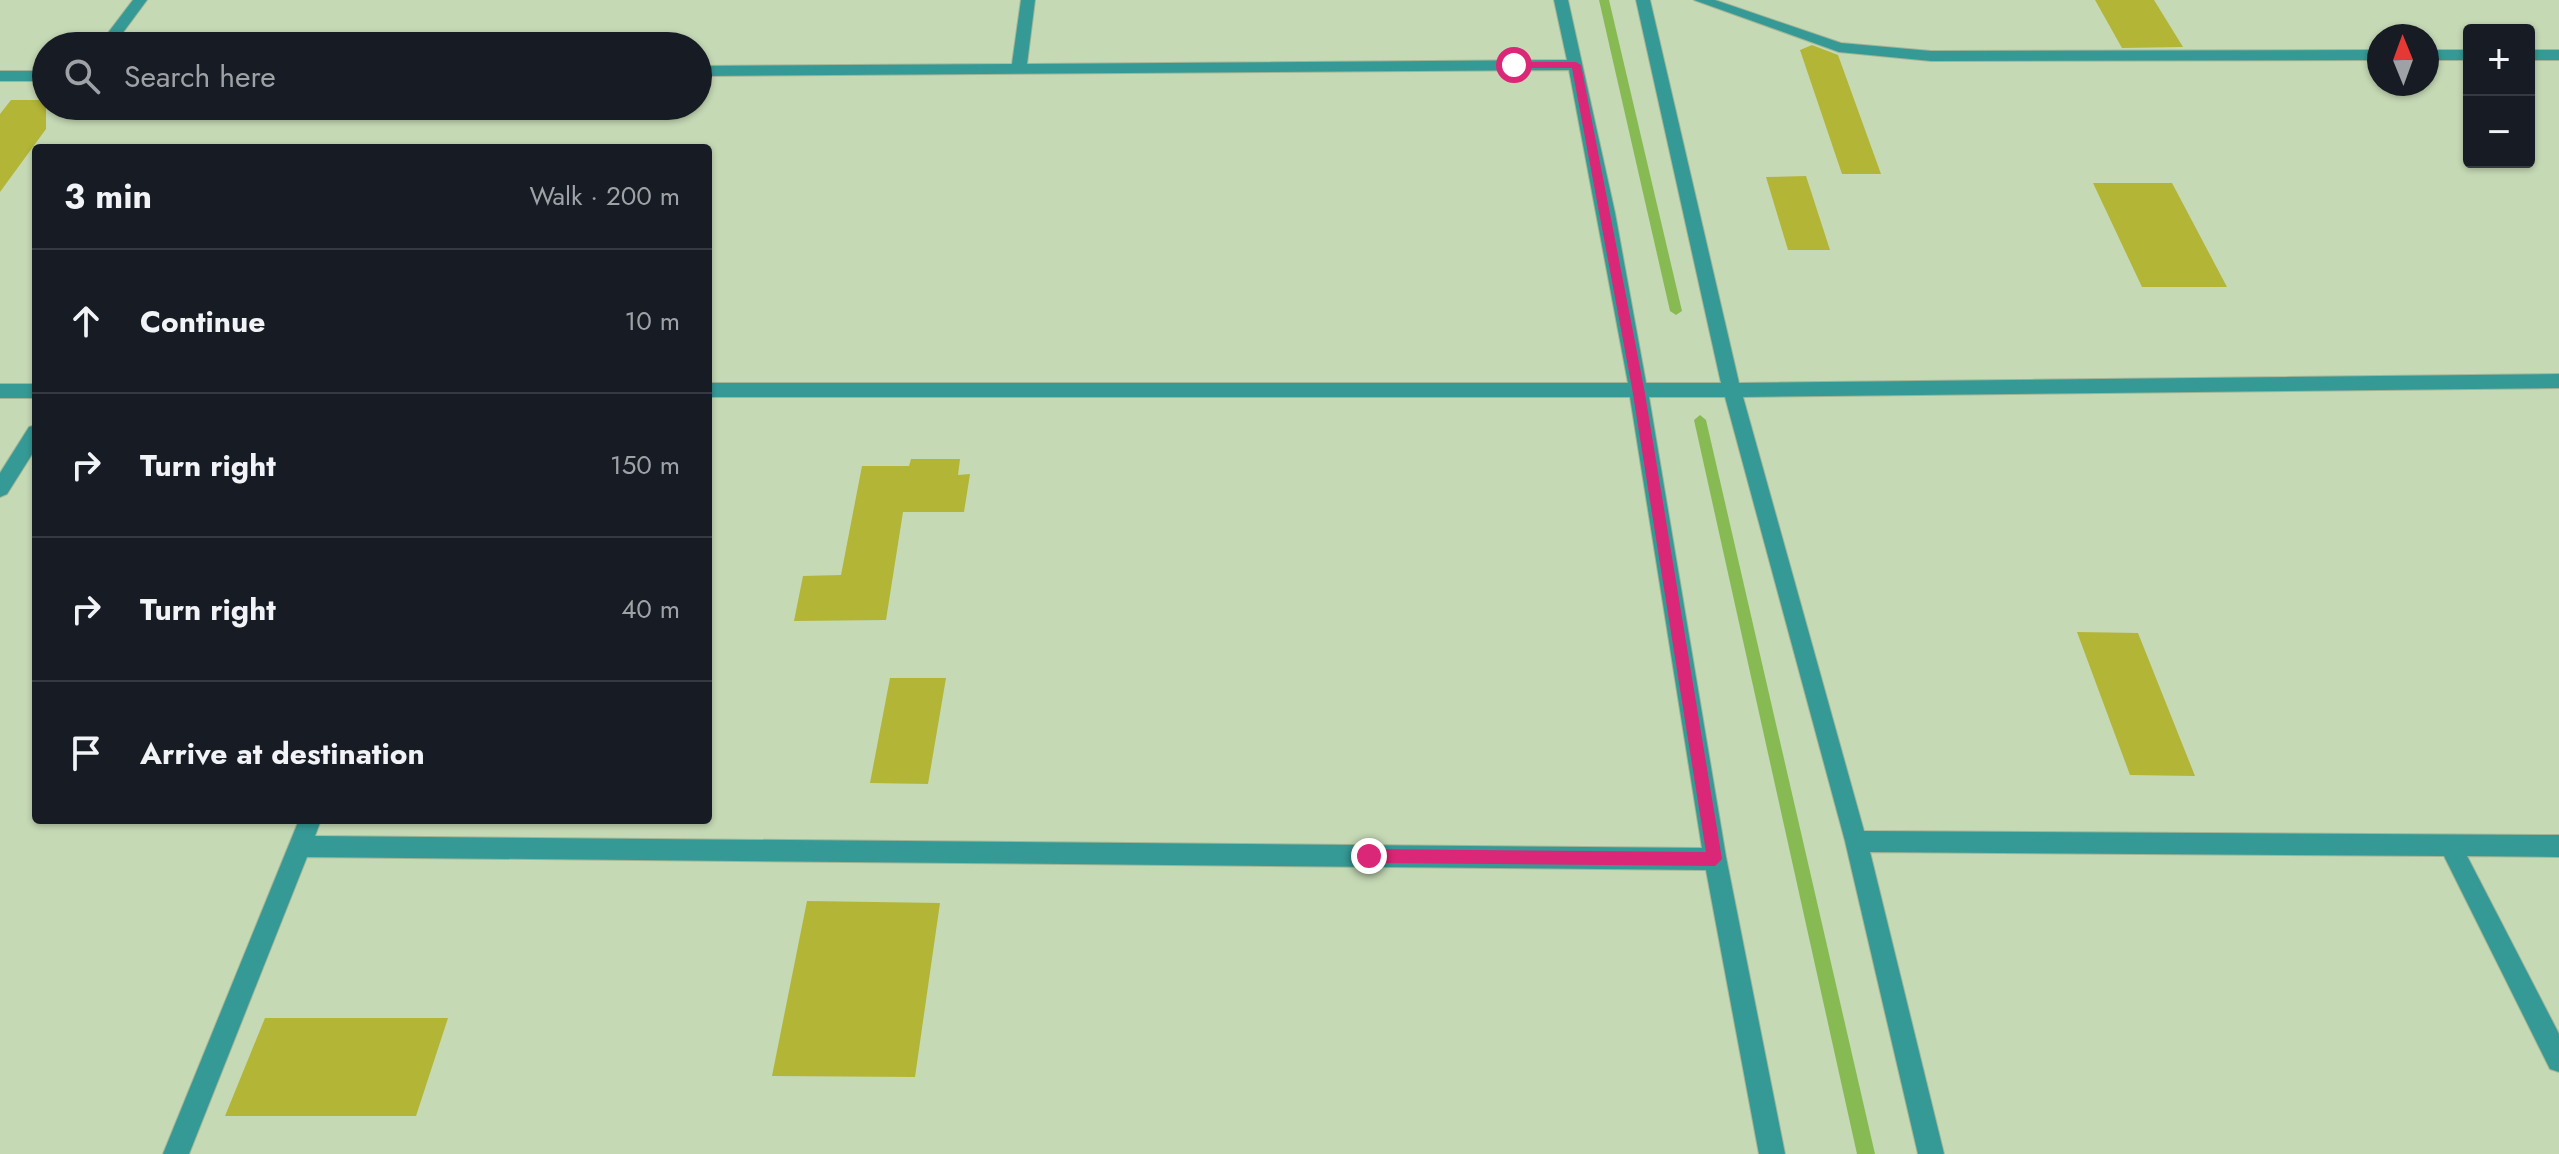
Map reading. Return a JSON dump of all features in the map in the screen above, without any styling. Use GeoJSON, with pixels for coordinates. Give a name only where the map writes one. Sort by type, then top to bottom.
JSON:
{"type":"FeatureCollection","features":[{"type":"Feature","properties":{"kind":"street"},"geometry":{"type":"LineString","coordinates":[[116,32],[140,0]]}},
{"type":"Feature","properties":{"kind":"street"},"geometry":{"type":"LineString","coordinates":[[1019,68],[1028,0]]}},
{"type":"Feature","properties":{"kind":"street"},"geometry":{"type":"LineString","coordinates":[[1561,0],[1638,388],[1715,859],[1772,1154]]}},
{"type":"Feature","properties":{"kind":"street"},"geometry":{"type":"LineString","coordinates":[[1643,0],[1732,390],[1856,841],[1931,1154]]}},
{"type":"Feature","properties":{"kind":"street"},"geometry":{"type":"LineString","coordinates":[[1701,0],[1839,47],[1882,53],[1931,56],[2367,55]]}},
{"type":"Feature","properties":{"kind":"street"},"geometry":{"type":"LineString","coordinates":[[2439,55],[2463,55]]}},
{"type":"Feature","properties":{"kind":"street"},"geometry":{"type":"LineString","coordinates":[[2535,55],[2559,55]]}},
{"type":"Feature","properties":{"kind":"street"},"geometry":{"type":"LineString","coordinates":[[712,71],[1576,65]]}},
{"type":"Feature","properties":{"kind":"street"},"geometry":{"type":"LineString","coordinates":[[0,76],[32,76]]}},
{"type":"Feature","properties":{"kind":"street"},"geometry":{"type":"LineString","coordinates":[[712,390],[1732,390],[2559,381]]}},
{"type":"Feature","properties":{"kind":"street"},"geometry":{"type":"LineString","coordinates":[[0,391],[32,391]]}},
{"type":"Feature","properties":{"kind":"street"},"geometry":{"type":"LineString","coordinates":[[0,489],[32,438]]}},
{"type":"Feature","properties":{"kind":"street"},"geometry":{"type":"LineString","coordinates":[[176,1154],[308,824]]}},
{"type":"Feature","properties":{"kind":"street"},"geometry":{"type":"LineString","coordinates":[[1856,841],[2559,846]]}},
{"type":"Feature","properties":{"kind":"street"},"geometry":{"type":"LineString","coordinates":[[300,846],[1715,859]]}},
{"type":"Feature","properties":{"kind":"street"},"geometry":{"type":"LineString","coordinates":[[2451,847],[2559,1060]]}},
{"type":"Feature","properties":{"kind":"building"},"geometry":{"type":"Polygon","coordinates":[[[2095,0],[2154,0],[2183,47],[2122,48],[2095,0]]]}},
{"type":"Feature","properties":{"kind":"building"},"geometry":{"type":"Polygon","coordinates":[[[1812,45],[1838,55],[1881,174],[1842,174],[1800,50],[1812,45]]]}},
{"type":"Feature","properties":{"kind":"building"},"geometry":{"type":"Polygon","coordinates":[[[11,100],[32,100],[32,120],[46,120],[46,129],[32,144],[0,192],[0,114],[11,100]]]}},
{"type":"Feature","properties":{"kind":"building"},"geometry":{"type":"Polygon","coordinates":[[[1806,176],[1830,250],[1788,250],[1766,177],[1806,176]]]}},
{"type":"Feature","properties":{"kind":"building"},"geometry":{"type":"Polygon","coordinates":[[[2093,183],[2172,183],[2227,287],[2142,287],[2093,183]]]}},
{"type":"Feature","properties":{"kind":"building"},"geometry":{"type":"Polygon","coordinates":[[[911,459],[960,459],[958,475],[970,474],[964,512],[903,512],[886,620],[794,621],[803,576],[841,575],[862,466],[909,466],[911,459]]]}},
{"type":"Feature","properties":{"kind":"building"},"geometry":{"type":"Polygon","coordinates":[[[2077,632],[2138,633],[2195,776],[2130,775],[2077,632]]]}},
{"type":"Feature","properties":{"kind":"building"},"geometry":{"type":"Polygon","coordinates":[[[890,678],[946,678],[928,784],[870,783],[890,678]]]}},
{"type":"Feature","properties":{"kind":"building"},"geometry":{"type":"Polygon","coordinates":[[[807,901],[940,903],[915,1077],[772,1076],[807,901]]]}},
{"type":"Feature","properties":{"kind":"building"},"geometry":{"type":"Polygon","coordinates":[[[265,1018],[448,1018],[416,1116],[225,1116],[265,1018]]]}},
{"type":"Feature","properties":{"kind":"waterway"},"geometry":{"type":"LineString","coordinates":[[1604,0],[1676,311]]}},
{"type":"Feature","properties":{"kind":"waterway"},"geometry":{"type":"LineString","coordinates":[[1700,420],[1866,1154]]}},
{"type":"Feature","properties":{"kind":"route"},"geometry":{"type":"LineString","coordinates":[[1369,856],[1715,859],[1638,388],[1576,65],[1514,65]]}}]}
